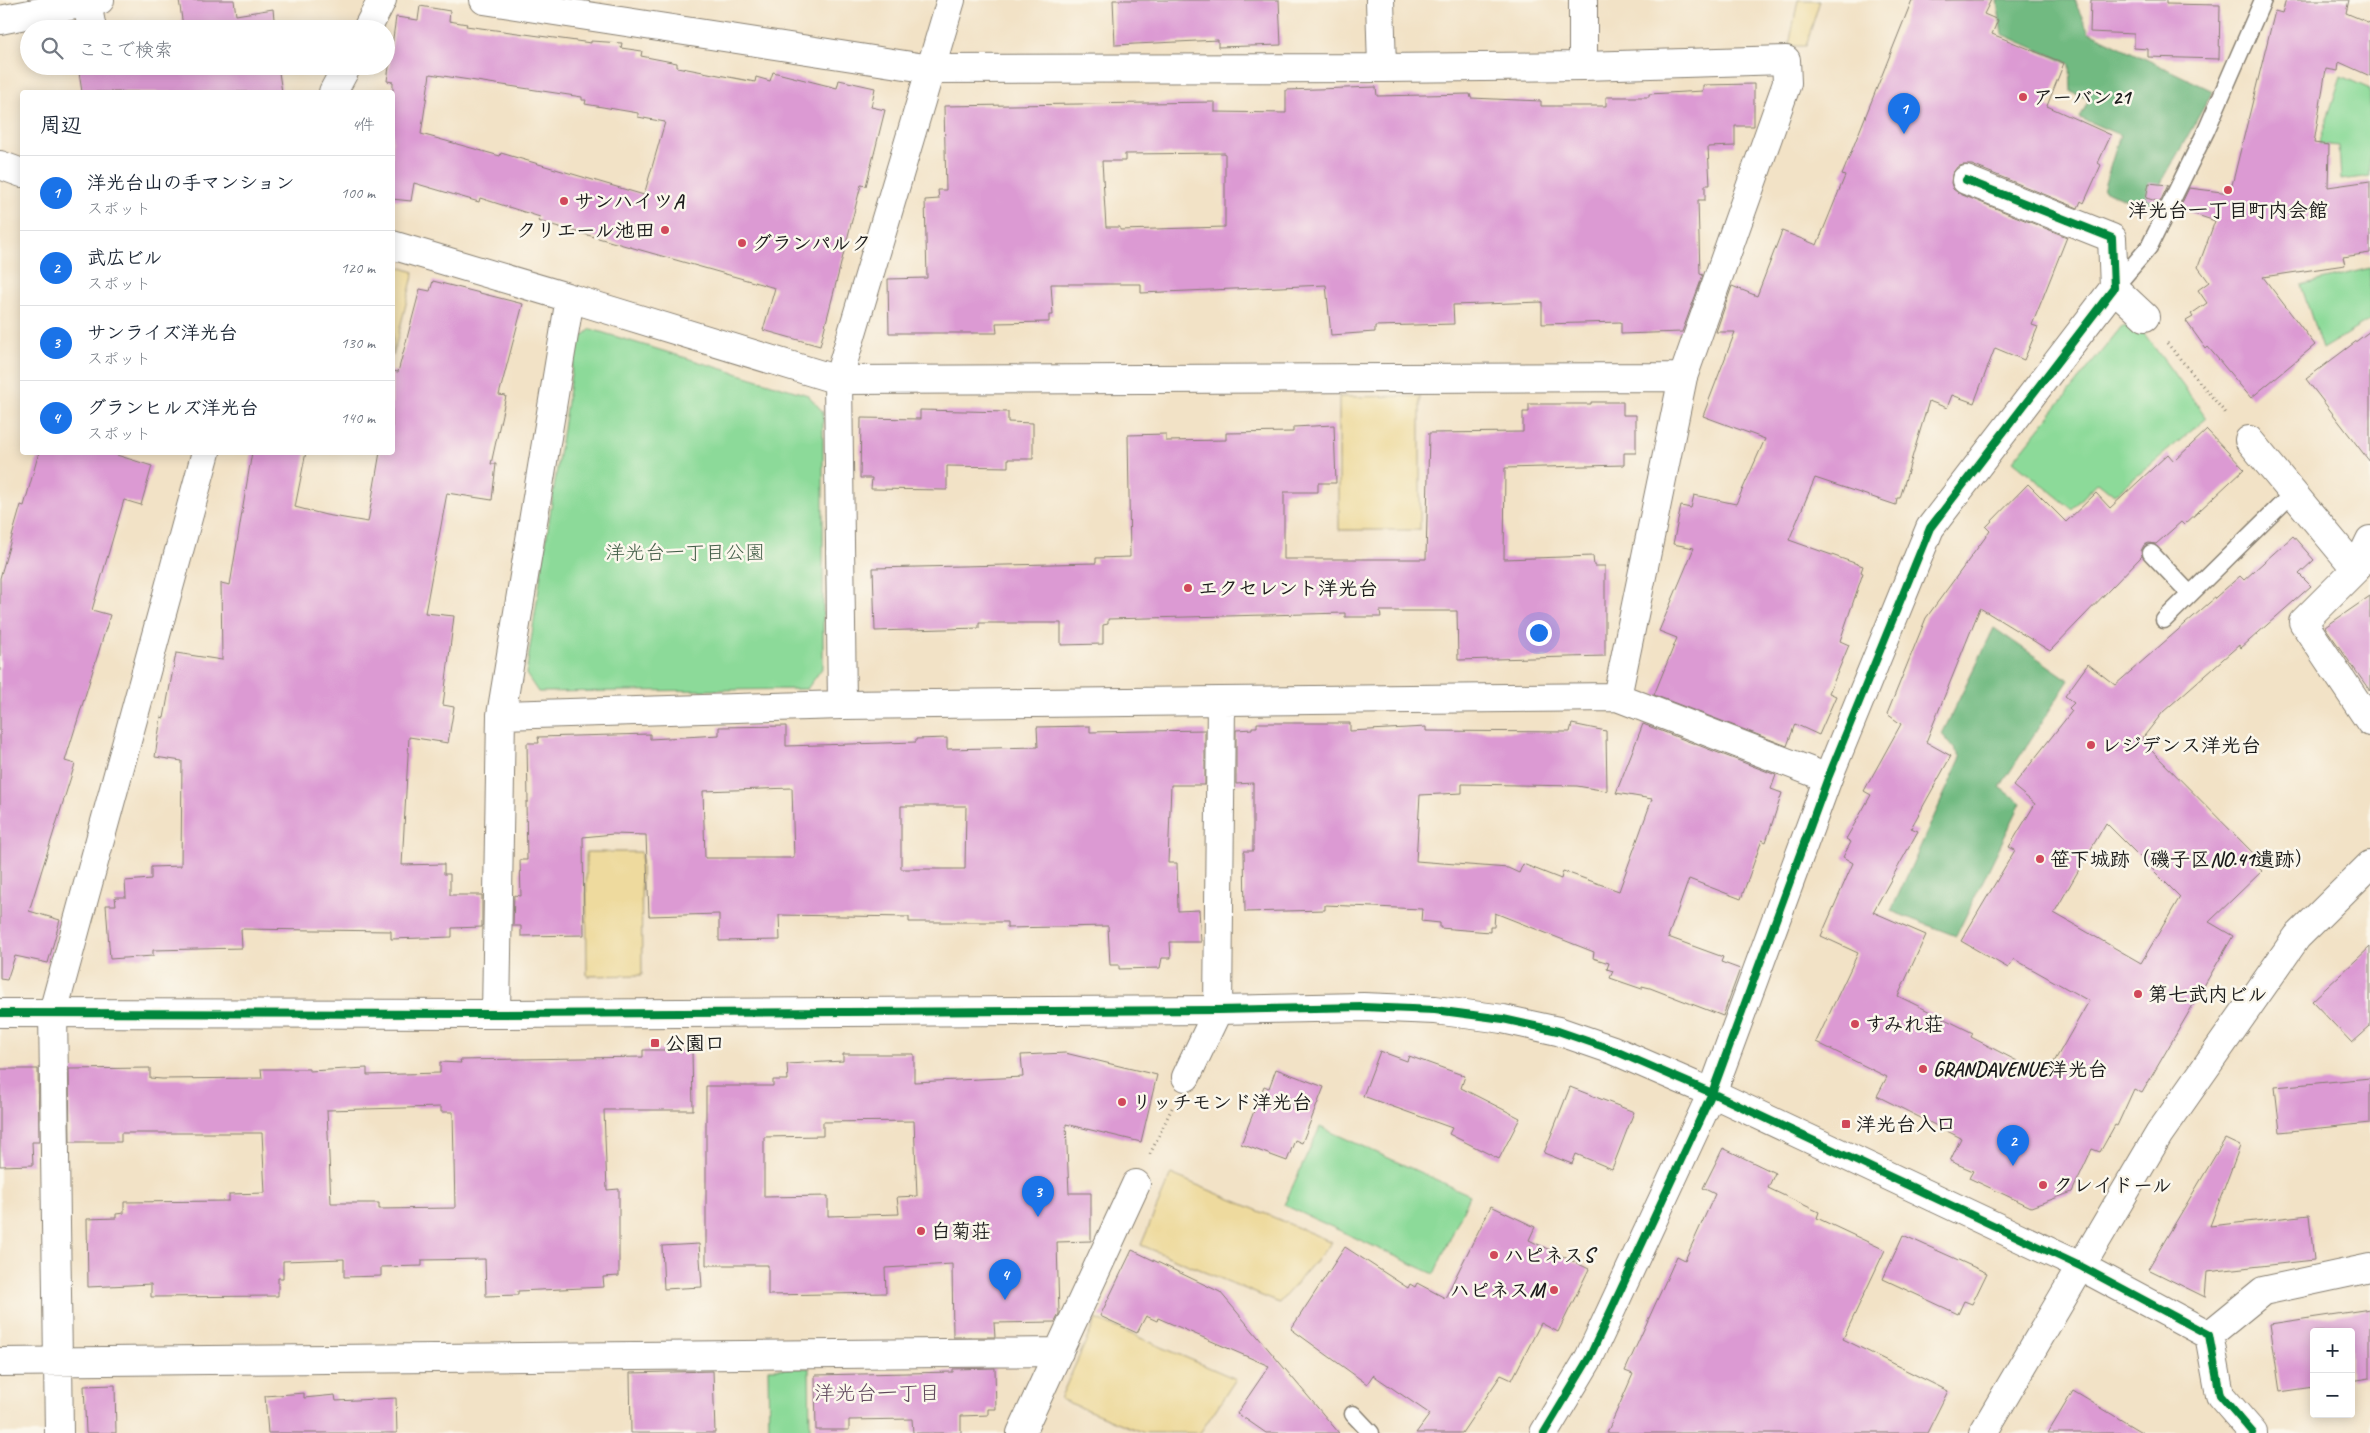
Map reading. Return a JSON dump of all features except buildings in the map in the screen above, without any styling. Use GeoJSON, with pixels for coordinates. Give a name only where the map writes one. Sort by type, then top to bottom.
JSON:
{"type":"FeatureCollection","features":[{"type":"Feature","properties":{"kind":"street"},"geometry":{"type":"LineString","coordinates":[[372,20],[382,0]]}},
{"type":"Feature","properties":{"kind":"street"},"geometry":{"type":"LineString","coordinates":[[484,0],[931,69],[1583,66],[1786,60],[1788,83],[1683,377],[1617,697]]}},
{"type":"Feature","properties":{"kind":"street"},"geometry":{"type":"LineString","coordinates":[[842,705],[838,380],[951,0]]}},
{"type":"Feature","properties":{"kind":"street"},"geometry":{"type":"LineString","coordinates":[[1380,0],[1382,68]]}},
{"type":"Feature","properties":{"kind":"street"},"geometry":{"type":"LineString","coordinates":[[1583,66],[1584,0]]}},
{"type":"Feature","properties":{"kind":"street"},"geometry":{"type":"LineString","coordinates":[[0,20],[93,10]]}},
{"type":"Feature","properties":{"kind":"street"},"geometry":{"type":"LineString","coordinates":[[334,90],[342,75]]}},
{"type":"Feature","properties":{"kind":"street"},"geometry":{"type":"LineString","coordinates":[[0,165],[20,172]]}},
{"type":"Feature","properties":{"kind":"street"},"geometry":{"type":"LineString","coordinates":[[1544,1433],[1589,1358],[1712,1093],[1828,778],[1930,528],[2114,288],[2112,238],[1966,180]]}},
{"type":"Feature","properties":{"kind":"street"},"geometry":{"type":"LineString","coordinates":[[395,246],[838,380],[1683,377]]}},
{"type":"Feature","properties":{"kind":"street"},"geometry":{"type":"LineString","coordinates":[[2114,288],[2145,316]]}},
{"type":"Feature","properties":{"kind":"street"},"geometry":{"type":"LineString","coordinates":[[496,1014],[501,715],[570,298]]}},
{"type":"Feature","properties":{"kind":"street"},"geometry":{"type":"LineString","coordinates":[[2248,440],[2356,569]]}},
{"type":"Feature","properties":{"kind":"street"},"geometry":{"type":"LineString","coordinates":[[59,1433],[53,1012],[205,455]]}},
{"type":"Feature","properties":{"kind":"street"},"geometry":{"type":"LineString","coordinates":[[2370,540],[2356,569],[2303,622],[2370,722]]}},
{"type":"Feature","properties":{"kind":"street"},"geometry":{"type":"LineString","coordinates":[[501,715],[842,705],[1617,697],[1828,778]]}},
{"type":"Feature","properties":{"kind":"street"},"geometry":{"type":"LineString","coordinates":[[1186,1077],[1218,1010],[1221,701]]}},
{"type":"Feature","properties":{"kind":"street"},"geometry":{"type":"LineString","coordinates":[[1982,1433],[2159,1134],[2298,936],[2370,864]]}},
{"type":"Feature","properties":{"kind":"street"},"geometry":{"type":"LineString","coordinates":[[0,1013],[496,1014],[1218,1010],[1363,1007],[1435,1010],[1503,1019],[1558,1031],[1613,1050],[1712,1093],[2082,1267],[2209,1335]]}},
{"type":"Feature","properties":{"kind":"street"},"geometry":{"type":"LineString","coordinates":[[1021,1433],[1136,1184]]}},
{"type":"Feature","properties":{"kind":"street"},"geometry":{"type":"LineString","coordinates":[[2209,1335],[2263,1291],[2370,1268]]}},
{"type":"Feature","properties":{"kind":"street"},"geometry":{"type":"LineString","coordinates":[[2209,1335],[2220,1395],[2253,1433]]}},
{"type":"Feature","properties":{"kind":"street"},"geometry":{"type":"LineString","coordinates":[[0,1362],[1059,1352]]}},
{"type":"Feature","properties":{"kind":"lane"},"geometry":{"type":"LineString","coordinates":[[2114,288],[2149,247],[2206,131],[2263,0]]}},
{"type":"Feature","properties":{"kind":"lane"},"geometry":{"type":"LineString","coordinates":[[2164,620],[2293,493]]}},
{"type":"Feature","properties":{"kind":"lane"},"geometry":{"type":"LineString","coordinates":[[2151,553],[2190,594]]}},
{"type":"Feature","properties":{"kind":"lane"},"geometry":{"type":"LineString","coordinates":[[1353,1414],[1371,1433]]}},
{"type":"Feature","properties":{"kind":"path"},"geometry":{"type":"LineString","coordinates":[[2145,316],[2248,440]]}},
{"type":"Feature","properties":{"kind":"path"},"geometry":{"type":"LineString","coordinates":[[1136,1184],[1186,1077]]}},
{"type":"Feature","properties":{"kind":"green space"},"geometry":{"type":"Polygon","coordinates":[[[1997,0],[2074,0],[2089,32],[2213,91],[2147,208],[2103,190],[2120,135],[2080,118],[2089,99],[2071,92],[2070,64],[2002,34],[1997,0]]]}},
{"type":"Feature","properties":{"kind":"green space"},"geometry":{"type":"Polygon","coordinates":[[[2341,76],[2370,89],[2370,176],[2341,180],[2339,146],[2319,144],[2341,76]]]}},
{"type":"Feature","properties":{"kind":"green space"},"geometry":{"type":"Polygon","coordinates":[[[2370,268],[2370,320],[2322,349],[2301,285],[2370,268]]]}},
{"type":"Feature","properties":{"kind":"green space"},"geometry":{"type":"Polygon","coordinates":[[[2137,324],[2207,418],[2114,495],[2098,482],[2072,509],[2013,461],[2122,326],[2137,324]]]}},
{"type":"Feature","properties":{"kind":"green space","name":"洋光台一丁目公園"},"geometry":{"type":"Polygon","coordinates":[[[591,329],[808,395],[823,412],[823,667],[807,689],[538,692],[526,674],[576,342],[591,329]]]}},
{"type":"Feature","properties":{"kind":"green space"},"geometry":{"type":"Polygon","coordinates":[[[1994,628],[2069,680],[2000,787],[2021,803],[1956,936],[1891,911],[1961,757],[1942,734],[1994,628]]]}},
{"type":"Feature","properties":{"kind":"green space"},"geometry":{"type":"Polygon","coordinates":[[[1320,1127],[1470,1195],[1434,1274],[1284,1205],[1320,1127]]]}},
{"type":"Feature","properties":{"kind":"green space"},"geometry":{"type":"Polygon","coordinates":[[[809,1368],[810,1433],[769,1433],[768,1369],[809,1368]]]}},
{"type":"Feature","properties":{"kind":"sand"},"geometry":{"type":"Polygon","coordinates":[[[1798,0],[1820,0],[1806,46],[1789,46],[1798,0]]]}},
{"type":"Feature","properties":{"kind":"sand"},"geometry":{"type":"Polygon","coordinates":[[[395,266],[414,272],[395,348],[395,266]]]}},
{"type":"Feature","properties":{"kind":"sand"},"geometry":{"type":"Polygon","coordinates":[[[1420,396],[1420,530],[1339,530],[1339,397],[1420,396]]]}},
{"type":"Feature","properties":{"kind":"sand"},"geometry":{"type":"Polygon","coordinates":[[[586,852],[641,852],[642,975],[587,976],[586,852]]]}},
{"type":"Feature","properties":{"kind":"sand"},"geometry":{"type":"Polygon","coordinates":[[[1171,1174],[1332,1242],[1279,1303],[1141,1245],[1171,1174]]]}},
{"type":"Feature","properties":{"kind":"sand"},"geometry":{"type":"Polygon","coordinates":[[[1096,1319],[1236,1379],[1200,1433],[1144,1433],[1060,1399],[1096,1319]]]}},
{"type":"Feature","properties":{"kind":"cycle path"},"geometry":{"type":"LineString","coordinates":[[1544,1433],[1589,1358],[1712,1093],[1828,778],[1930,528],[2114,288],[2112,238],[1966,180]]}},
{"type":"Feature","properties":{"kind":"cycle path"},"geometry":{"type":"LineString","coordinates":[[0,1013],[496,1014],[1218,1010],[1363,1007],[1435,1010],[1503,1019],[1558,1031],[1613,1050],[1712,1093],[2082,1267],[2209,1335],[2220,1395],[2253,1433]]}},
{"type":"Feature","properties":{"kind":"place","name":"アーバン21"},"geometry":{"type":"Point","coordinates":[2023,97]}},
{"type":"Feature","properties":{"kind":"place","name":"洋光台山の手マンション"},"geometry":{"type":"Point","coordinates":[1904,134]}},
{"type":"Feature","properties":{"kind":"place","name":"洋光台一丁目町内会館"},"geometry":{"type":"Point","coordinates":[2228,190]}},
{"type":"Feature","properties":{"kind":"place","name":"サンハイツA"},"geometry":{"type":"Point","coordinates":[564,201]}},
{"type":"Feature","properties":{"kind":"place","name":"クリエール池田"},"geometry":{"type":"Point","coordinates":[665,230]}},
{"type":"Feature","properties":{"kind":"place","name":"グランパルク"},"geometry":{"type":"Point","coordinates":[742,243]}},
{"type":"Feature","properties":{"kind":"place","name":"エクセレント洋光台"},"geometry":{"type":"Point","coordinates":[1188,588]}},
{"type":"Feature","properties":{"kind":"place","name":"レジデンス洋光台"},"geometry":{"type":"Point","coordinates":[2091,745]}},
{"type":"Feature","properties":{"kind":"place","name":"笹下城跡（磯子区NO.41遺跡）"},"geometry":{"type":"Point","coordinates":[2040,859]}},
{"type":"Feature","properties":{"kind":"place","name":"第七武内ビル"},"geometry":{"type":"Point","coordinates":[2138,994]}},
{"type":"Feature","properties":{"kind":"place","name":"すみれ荘"},"geometry":{"type":"Point","coordinates":[1855,1024]}},
{"type":"Feature","properties":{"kind":"place","name":"公園口"},"geometry":{"type":"Point","coordinates":[655,1043]}},
{"type":"Feature","properties":{"kind":"place","name":"GRANDAVENUE洋光台"},"geometry":{"type":"Point","coordinates":[1923,1069]}},
{"type":"Feature","properties":{"kind":"place","name":"リッチモンド洋光台"},"geometry":{"type":"Point","coordinates":[1122,1102]}},
{"type":"Feature","properties":{"kind":"place","name":"洋光台入口"},"geometry":{"type":"Point","coordinates":[1846,1124]}},
{"type":"Feature","properties":{"kind":"place","name":"武広ビル"},"geometry":{"type":"Point","coordinates":[2013,1166]}},
{"type":"Feature","properties":{"kind":"place","name":"クレイドール"},"geometry":{"type":"Point","coordinates":[2043,1185]}},
{"type":"Feature","properties":{"kind":"place","name":"サンライズ洋光台"},"geometry":{"type":"Point","coordinates":[1038,1217]}},
{"type":"Feature","properties":{"kind":"place","name":"白菊荘"},"geometry":{"type":"Point","coordinates":[921,1231]}},
{"type":"Feature","properties":{"kind":"place","name":"ハピネスS"},"geometry":{"type":"Point","coordinates":[1494,1255]}},
{"type":"Feature","properties":{"kind":"place","name":"ハピネスM"},"geometry":{"type":"Point","coordinates":[1554,1290]}},
{"type":"Feature","properties":{"kind":"place","name":"グランヒルズ洋光台"},"geometry":{"type":"Point","coordinates":[1005,1300]}},
{"type":"Feature","properties":{"kind":"district","name":"洋光台一丁目"},"geometry":{"type":"Point","coordinates":[877,1393]}}]}
